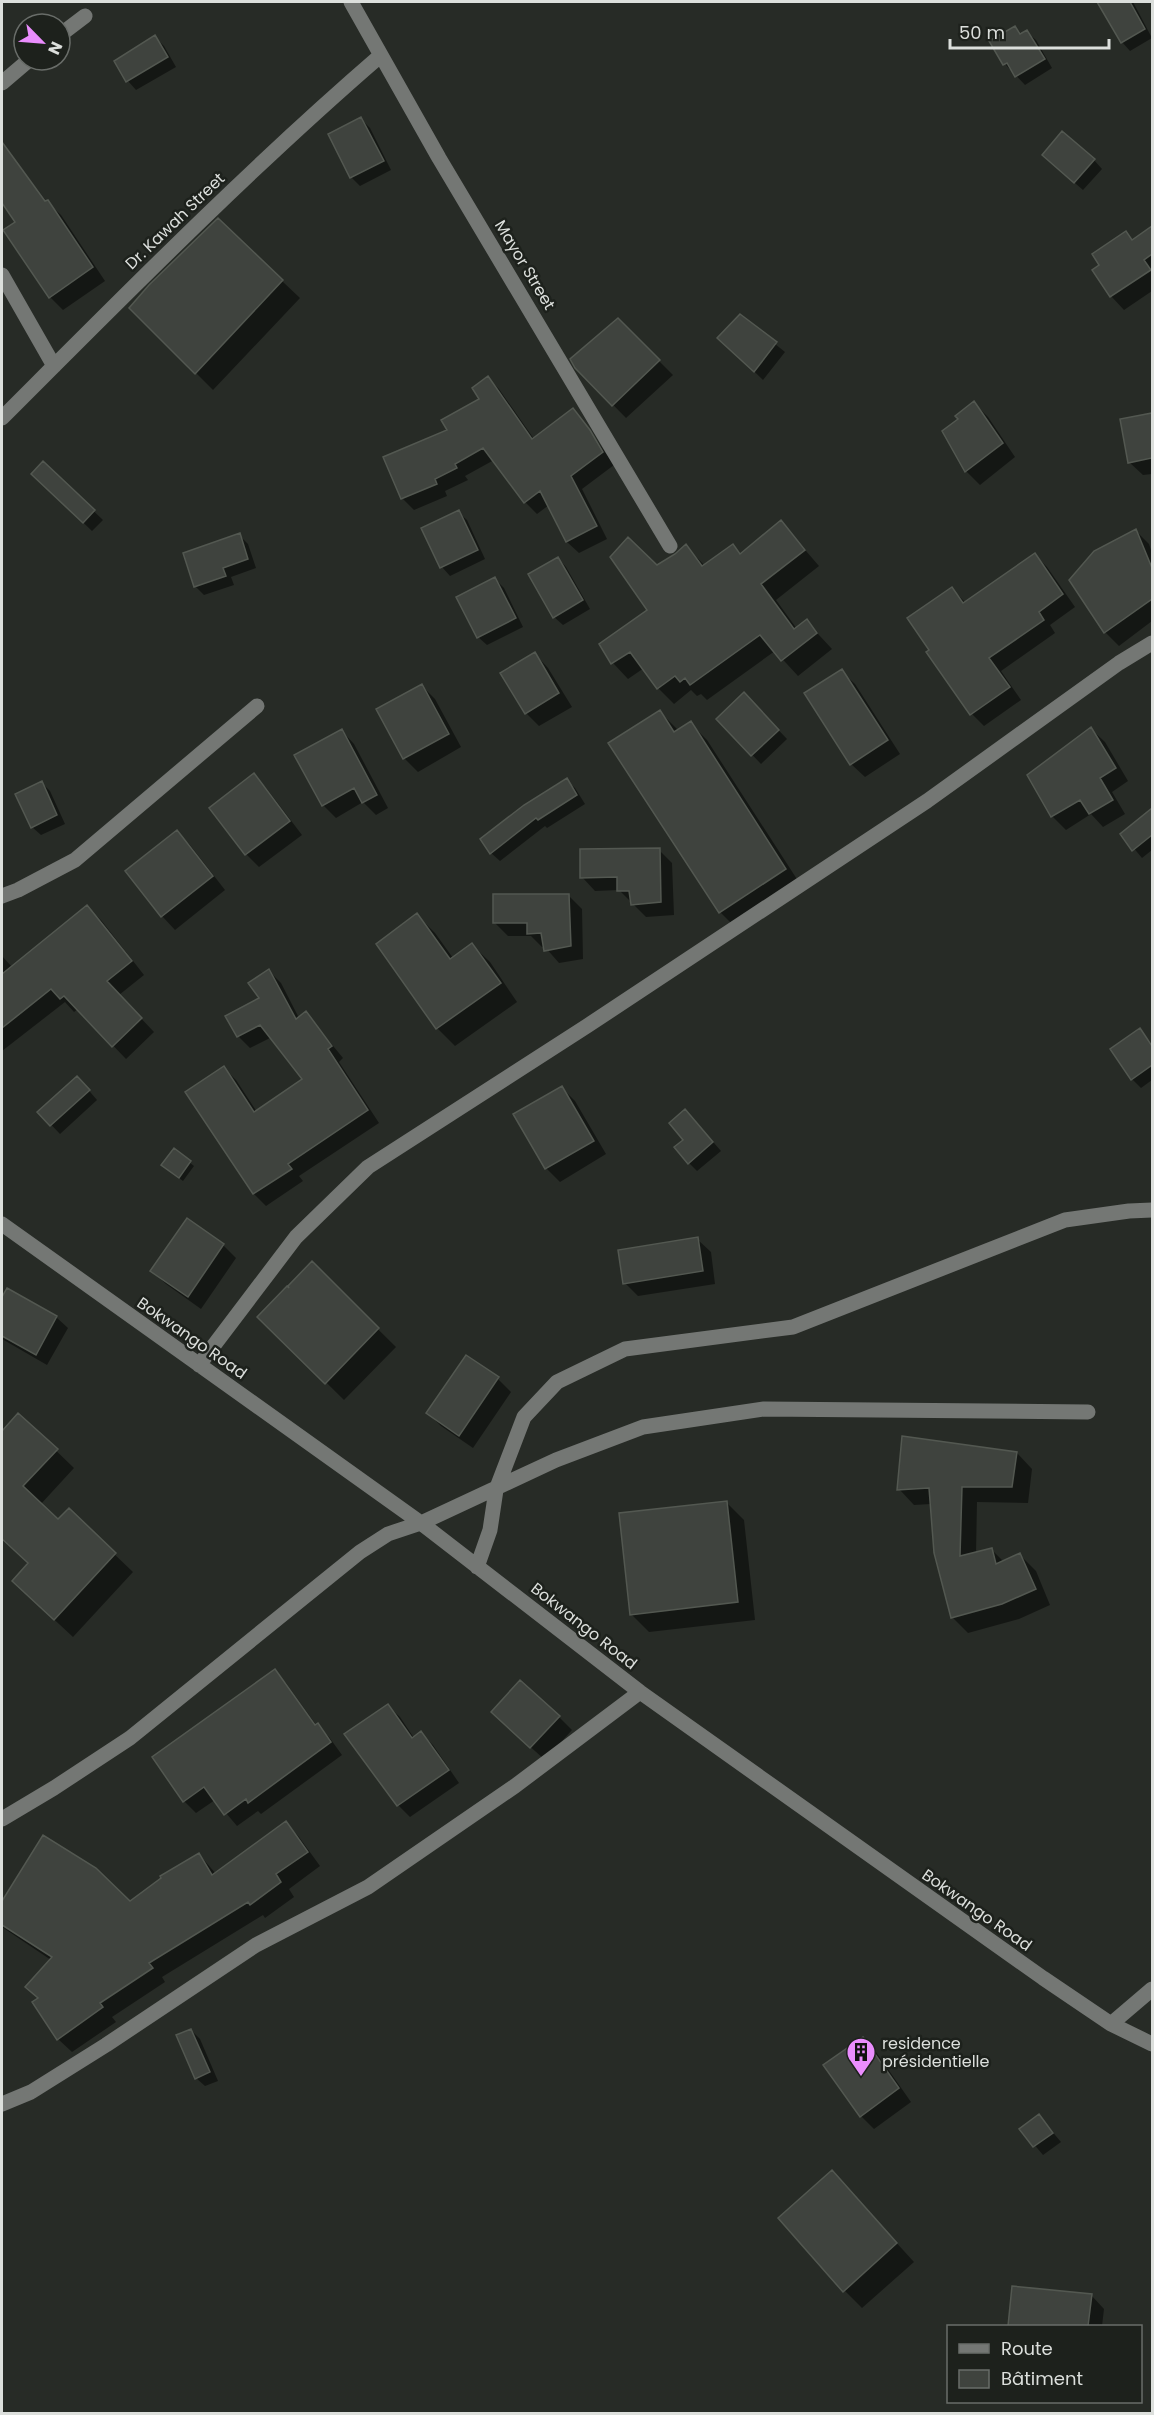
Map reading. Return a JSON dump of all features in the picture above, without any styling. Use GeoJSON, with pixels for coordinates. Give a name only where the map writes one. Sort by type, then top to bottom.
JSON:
{"type":"FeatureCollection","features":[{"type":"Feature","properties":{"kind":"street","name":"Mayor Street"},"geometry":{"type":"LineString","coordinates":[[351,2],[380,56],[669,546]]}},
{"type":"Feature","properties":{"kind":"street"},"geometry":{"type":"LineString","coordinates":[[72,26],[85,16]]}},
{"type":"Feature","properties":{"kind":"street","name":"Dr. Kawah Street"},"geometry":{"type":"LineString","coordinates":[[2,418],[208,214],[329,100],[380,56]]}},
{"type":"Feature","properties":{"kind":"street"},"geometry":{"type":"LineString","coordinates":[[2,83],[15,72]]}},
{"type":"Feature","properties":{"kind":"street"},"geometry":{"type":"LineString","coordinates":[[2,276],[54,366]]}},
{"type":"Feature","properties":{"kind":"street"},"geometry":{"type":"LineString","coordinates":[[199,1365],[296,1237],[368,1167],[587,1026],[927,801],[1119,663],[1152,643]]}},
{"type":"Feature","properties":{"kind":"street"},"geometry":{"type":"LineString","coordinates":[[2,896],[75,860],[257,706]]}},
{"type":"Feature","properties":{"kind":"street"},"geometry":{"type":"LineString","coordinates":[[477,1567],[490,1530],[496,1490],[524,1416],[557,1382],[625,1349],[793,1327],[1065,1220],[1152,1210]]}},
{"type":"Feature","properties":{"kind":"street","name":"Bokwango Road"},"geometry":{"type":"LineString","coordinates":[[2,1224],[421,1523],[640,1692],[1111,2024],[1152,2044]]}},
{"type":"Feature","properties":{"kind":"street"},"geometry":{"type":"LineString","coordinates":[[2,1819],[130,1738],[360,1552],[388,1534],[421,1523],[496,1490],[556,1460],[643,1427],[764,1409],[1089,1412]]}},
{"type":"Feature","properties":{"kind":"street"},"geometry":{"type":"LineString","coordinates":[[2,2104],[31,2092],[256,1945],[368,1887],[515,1786],[640,1692]]}},
{"type":"Feature","properties":{"kind":"street"},"geometry":{"type":"LineString","coordinates":[[1111,2024],[1152,1989]]}},
{"type":"Feature","properties":{"kind":"building"},"geometry":{"type":"Polygon","coordinates":[[[1097,2],[1130,2],[1145,29],[1121,43],[1097,2]]]}},
{"type":"Feature","properties":{"kind":"building"},"geometry":{"type":"Polygon","coordinates":[[[1015,26],[1020,34],[1027,30],[1045,59],[1015,77],[1007,63],[1003,65],[989,41],[1015,26]]]}},
{"type":"Feature","properties":{"kind":"building"},"geometry":{"type":"Polygon","coordinates":[[[155,35],[168,57],[126,82],[114,61],[155,35]]]}},
{"type":"Feature","properties":{"kind":"building"},"geometry":{"type":"Polygon","coordinates":[[[361,117],[384,161],[350,178],[328,134],[361,117]]]}},
{"type":"Feature","properties":{"kind":"building"},"geometry":{"type":"Polygon","coordinates":[[[1062,131],[1095,159],[1074,183],[1042,155],[1062,131]]]}},
{"type":"Feature","properties":{"kind":"building"},"geometry":{"type":"Polygon","coordinates":[[[2,142],[45,201],[48,200],[93,267],[49,298],[3,230],[15,222],[2,203],[2,142]]]}},
{"type":"Feature","properties":{"kind":"building"},"geometry":{"type":"Polygon","coordinates":[[[218,218],[283,280],[195,374],[129,308],[149,285],[218,218]]]}},
{"type":"Feature","properties":{"kind":"building"},"geometry":{"type":"Polygon","coordinates":[[[1152,226],[1152,254],[1144,260],[1151,270],[1110,297],[1092,270],[1099,265],[1092,254],[1126,231],[1132,240],[1152,226]]]}},
{"type":"Feature","properties":{"kind":"building"},"geometry":{"type":"Polygon","coordinates":[[[740,314],[777,342],[754,372],[717,338],[740,314]]]}},
{"type":"Feature","properties":{"kind":"building"},"geometry":{"type":"Polygon","coordinates":[[[618,318],[660,360],[612,406],[575,368],[570,359],[618,318]]]}},
{"type":"Feature","properties":{"kind":"building"},"geometry":{"type":"Polygon","coordinates":[[[488,376],[532,439],[573,408],[590,430],[603,452],[571,476],[597,526],[566,542],[540,491],[524,503],[483,448],[455,464],[457,468],[435,479],[437,484],[401,499],[383,457],[447,430],[441,420],[479,399],[472,388],[488,376]]]}},
{"type":"Feature","properties":{"kind":"building"},"geometry":{"type":"Polygon","coordinates":[[[974,401],[1003,443],[965,472],[942,431],[958,419],[955,416],[974,401]]]}},
{"type":"Feature","properties":{"kind":"building"},"geometry":{"type":"Polygon","coordinates":[[[1152,413],[1152,458],[1128,463],[1120,419],[1152,413]]]}},
{"type":"Feature","properties":{"kind":"building"},"geometry":{"type":"Polygon","coordinates":[[[43,461],[95,510],[83,523],[31,474],[43,461]]]}},
{"type":"Feature","properties":{"kind":"building"},"geometry":{"type":"Polygon","coordinates":[[[459,510],[478,550],[440,568],[421,528],[459,510]]]}},
{"type":"Feature","properties":{"kind":"building"},"geometry":{"type":"Polygon","coordinates":[[[781,520],[805,550],[761,584],[794,629],[807,619],[817,633],[781,661],[760,635],[690,685],[685,678],[680,682],[675,676],[657,689],[630,652],[611,664],[599,644],[647,610],[610,557],[628,537],[657,565],[686,544],[702,566],[733,544],[740,554],[781,520]]]}},
{"type":"Feature","properties":{"kind":"building"},"geometry":{"type":"Polygon","coordinates":[[[1136,529],[1152,568],[1152,599],[1104,633],[1069,580],[1094,551],[1136,529]]]}},
{"type":"Feature","properties":{"kind":"building"},"geometry":{"type":"Polygon","coordinates":[[[240,533],[248,559],[223,568],[226,576],[194,587],[183,553],[240,533]]]}},
{"type":"Feature","properties":{"kind":"building"},"geometry":{"type":"Polygon","coordinates":[[[1035,553],[1063,594],[1039,612],[1044,620],[989,658],[1010,687],[970,715],[926,652],[929,650],[907,618],[952,587],[963,603],[1035,553]]]}},
{"type":"Feature","properties":{"kind":"building"},"geometry":{"type":"Polygon","coordinates":[[[558,557],[583,600],[553,618],[528,574],[558,557]]]}},
{"type":"Feature","properties":{"kind":"building"},"geometry":{"type":"Polygon","coordinates":[[[495,577],[516,618],[477,638],[456,597],[495,577]]]}},
{"type":"Feature","properties":{"kind":"building"},"geometry":{"type":"Polygon","coordinates":[[[535,652],[559,693],[525,714],[500,673],[535,652]]]}},
{"type":"Feature","properties":{"kind":"building"},"geometry":{"type":"Polygon","coordinates":[[[842,669],[888,740],[850,765],[804,693],[842,669]]]}},
{"type":"Feature","properties":{"kind":"building"},"geometry":{"type":"Polygon","coordinates":[[[422,684],[449,734],[403,759],[376,709],[422,684]]]}},
{"type":"Feature","properties":{"kind":"building"},"geometry":{"type":"Polygon","coordinates":[[[744,692],[779,730],[751,756],[716,719],[744,692]]]}},
{"type":"Feature","properties":{"kind":"building"},"geometry":{"type":"Polygon","coordinates":[[[660,710],[674,732],[691,721],[786,869],[719,913],[608,743],[660,710]]]}},
{"type":"Feature","properties":{"kind":"building"},"geometry":{"type":"Polygon","coordinates":[[[1091,727],[1116,768],[1100,778],[1113,800],[1089,814],[1080,800],[1051,817],[1027,775],[1091,727]]]}},
{"type":"Feature","properties":{"kind":"building"},"geometry":{"type":"Polygon","coordinates":[[[342,729],[377,795],[362,803],[354,788],[322,806],[294,755],[342,729]]]}},
{"type":"Feature","properties":{"kind":"building"},"geometry":{"type":"Polygon","coordinates":[[[254,773],[290,821],[245,855],[209,808],[254,773]]]}},
{"type":"Feature","properties":{"kind":"building"},"geometry":{"type":"Polygon","coordinates":[[[567,778],[577,795],[538,820],[536,818],[490,854],[480,839],[524,805],[567,778]]]}},
{"type":"Feature","properties":{"kind":"building"},"geometry":{"type":"Polygon","coordinates":[[[42,781],[57,815],[31,828],[15,794],[42,781]]]}},
{"type":"Feature","properties":{"kind":"building"},"geometry":{"type":"Polygon","coordinates":[[[1152,808],[1152,835],[1132,851],[1120,834],[1152,808]]]}},
{"type":"Feature","properties":{"kind":"building"},"geometry":{"type":"Polygon","coordinates":[[[177,830],[213,876],[161,917],[125,871],[177,830]]]}},
{"type":"Feature","properties":{"kind":"building"},"geometry":{"type":"Polygon","coordinates":[[[660,848],[661,902],[631,905],[629,891],[617,891],[617,877],[580,878],[580,849],[660,848]]]}},
{"type":"Feature","properties":{"kind":"building"},"geometry":{"type":"Polygon","coordinates":[[[493,894],[569,894],[571,946],[544,951],[541,933],[527,934],[527,923],[493,923],[493,894]]]}},
{"type":"Feature","properties":{"kind":"building"},"geometry":{"type":"Polygon","coordinates":[[[87,905],[132,961],[107,981],[142,1018],[112,1047],[64,996],[60,999],[51,989],[2,1028],[2,974],[87,905]]]}},
{"type":"Feature","properties":{"kind":"building"},"geometry":{"type":"Polygon","coordinates":[[[417,913],[450,959],[472,943],[501,983],[436,1029],[376,944],[417,913]]]}},
{"type":"Feature","properties":{"kind":"building"},"geometry":{"type":"Polygon","coordinates":[[[269,969],[296,1019],[306,1011],[332,1046],[328,1049],[368,1110],[288,1164],[292,1169],[253,1194],[185,1092],[224,1066],[254,1112],[302,1079],[260,1025],[237,1037],[225,1016],[259,998],[248,983],[269,969]]]}},
{"type":"Feature","properties":{"kind":"building"},"geometry":{"type":"Polygon","coordinates":[[[1140,1028],[1152,1046],[1152,1065],[1131,1080],[1110,1049],[1140,1028]]]}},
{"type":"Feature","properties":{"kind":"building"},"geometry":{"type":"Polygon","coordinates":[[[77,1076],[90,1090],[50,1126],[37,1112],[77,1076]]]}},
{"type":"Feature","properties":{"kind":"building"},"geometry":{"type":"Polygon","coordinates":[[[562,1086],[594,1141],[545,1169],[513,1114],[562,1086]]]}},
{"type":"Feature","properties":{"kind":"building"},"geometry":{"type":"Polygon","coordinates":[[[685,1109],[713,1142],[688,1164],[674,1147],[683,1140],[669,1123],[685,1109]]]}},
{"type":"Feature","properties":{"kind":"building"},"geometry":{"type":"Polygon","coordinates":[[[174,1148],[191,1161],[179,1178],[161,1165],[174,1148]]]}},
{"type":"Feature","properties":{"kind":"building"},"geometry":{"type":"Polygon","coordinates":[[[187,1218],[224,1244],[188,1297],[150,1271],[187,1218]]]}},
{"type":"Feature","properties":{"kind":"building"},"geometry":{"type":"Polygon","coordinates":[[[698,1237],[703,1271],[623,1284],[618,1250],[698,1237]]]}},
{"type":"Feature","properties":{"kind":"building"},"geometry":{"type":"Polygon","coordinates":[[[312,1261],[379,1328],[325,1384],[257,1317],[287,1286],[289,1288],[288,1286],[312,1261]]]}},
{"type":"Feature","properties":{"kind":"building"},"geometry":{"type":"Polygon","coordinates":[[[7,1288],[57,1316],[36,1355],[2,1336],[2,1297],[7,1288]]]}},
{"type":"Feature","properties":{"kind":"building"},"geometry":{"type":"Polygon","coordinates":[[[466,1355],[499,1377],[459,1436],[426,1413],[466,1355]]]}},
{"type":"Feature","properties":{"kind":"building"},"geometry":{"type":"Polygon","coordinates":[[[18,1413],[58,1449],[23,1486],[58,1519],[69,1508],[116,1553],[54,1620],[12,1581],[28,1563],[2,1539],[2,1431],[18,1413]]]}},
{"type":"Feature","properties":{"kind":"building"},"geometry":{"type":"Polygon","coordinates":[[[902,1436],[1017,1452],[1012,1487],[962,1487],[960,1556],[992,1548],[996,1564],[1020,1553],[1036,1589],[1002,1604],[951,1618],[934,1553],[929,1488],[897,1490],[902,1436]]]}},
{"type":"Feature","properties":{"kind":"building"},"geometry":{"type":"Polygon","coordinates":[[[727,1501],[738,1602],[630,1615],[619,1513],[727,1501]]]}},
{"type":"Feature","properties":{"kind":"building"},"geometry":{"type":"Polygon","coordinates":[[[275,1669],[315,1725],[318,1723],[331,1742],[248,1803],[246,1799],[224,1815],[204,1787],[183,1802],[152,1757],[275,1669]]]}},
{"type":"Feature","properties":{"kind":"building"},"geometry":{"type":"Polygon","coordinates":[[[520,1680],[560,1716],[530,1748],[491,1712],[520,1680]]]}},
{"type":"Feature","properties":{"kind":"building"},"geometry":{"type":"Polygon","coordinates":[[[388,1704],[412,1738],[421,1731],[449,1770],[397,1806],[344,1734],[388,1704]]]}},
{"type":"Feature","properties":{"kind":"building"},"geometry":{"type":"Polygon","coordinates":[[[286,1821],[308,1852],[276,1874],[281,1882],[250,1905],[248,1902],[149,1963],[153,1968],[100,2003],[103,2007],[57,2040],[32,2002],[38,1998],[25,1987],[52,1957],[2,1925],[2,1901],[43,1835],[96,1868],[130,1901],[161,1878],[160,1876],[199,1853],[212,1875],[286,1821]]]}},
{"type":"Feature","properties":{"kind":"building"},"geometry":{"type":"Polygon","coordinates":[[[191,2029],[210,2072],[195,2079],[176,2035],[191,2029]]]}},
{"type":"Feature","properties":{"kind":"building","name":"residence présidentielle"},"geometry":{"type":"Polygon","coordinates":[[[863,2037],[899,2088],[860,2117],[823,2065],[863,2037]]]}},
{"type":"Feature","properties":{"kind":"building"},"geometry":{"type":"Polygon","coordinates":[[[1039,2114],[1053,2133],[1033,2147],[1019,2129],[1039,2114]]]}},
{"type":"Feature","properties":{"kind":"building"},"geometry":{"type":"Polygon","coordinates":[[[832,2170],[897,2243],[843,2292],[778,2218],[832,2170]]]}},
{"type":"Feature","properties":{"kind":"building"},"geometry":{"type":"Polygon","coordinates":[[[1012,2286],[1092,2294],[1088,2325],[1008,2325],[1012,2286]]]}},
{"type":"Feature","properties":{"kind":"place","name":"residence présidentielle"},"geometry":{"type":"Point","coordinates":[861,2078]}}]}
